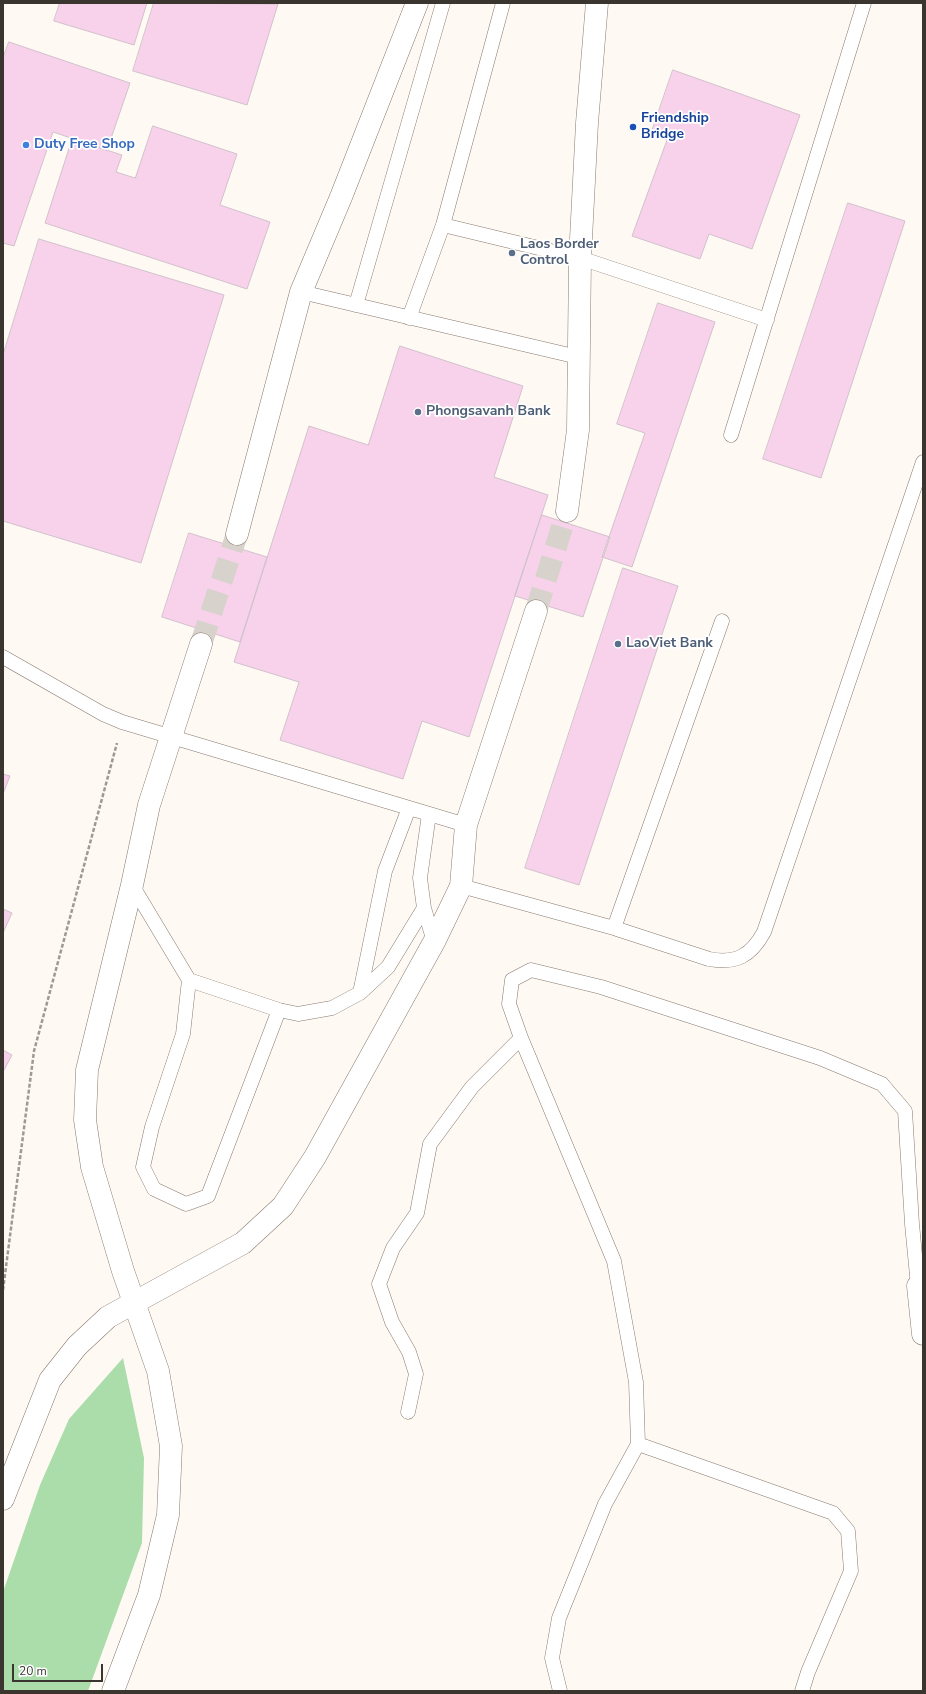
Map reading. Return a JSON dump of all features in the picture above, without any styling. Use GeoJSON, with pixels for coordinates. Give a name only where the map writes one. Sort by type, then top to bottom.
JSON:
{"type":"FeatureCollection","features":[{"type":"Feature","properties":{"kind":"main road"},"geometry":{"type":"LineString","coordinates":[[237,534],[301,292],[341,197],[417,3]]}},
{"type":"Feature","properties":{"kind":"main road"},"geometry":{"type":"LineString","coordinates":[[567,511],[578,430],[580,258],[587,123],[597,3]]}},
{"type":"Feature","properties":{"kind":"main road"},"geometry":{"type":"LineString","coordinates":[[3,1499],[50,1380],[77,1346],[108,1317],[243,1243],[283,1206],[315,1157],[434,942],[461,886],[466,825],[536,611]]}},
{"type":"Feature","properties":{"kind":"main road"},"geometry":{"type":"LineString","coordinates":[[113,1691],[149,1595],[168,1515],[171,1446],[158,1371],[123,1271],[92,1167],[85,1120],[86,1070],[132,886],[149,805],[170,736],[201,644]]}},
{"type":"Feature","properties":{"kind":"main road"},"geometry":{"type":"LineString","coordinates":[[921,1284],[923,1334]]}},
{"type":"Feature","properties":{"kind":"lane"},"geometry":{"type":"LineString","coordinates":[[356,305],[443,3]]}},
{"type":"Feature","properties":{"kind":"lane"},"geometry":{"type":"LineString","coordinates":[[409,318],[443,225],[503,3]]}},
{"type":"Feature","properties":{"kind":"lane"},"geometry":{"type":"LineString","coordinates":[[731,435],[864,3]]}},
{"type":"Feature","properties":{"kind":"lane"},"geometry":{"type":"LineString","coordinates":[[443,225],[580,258],[766,320]]}},
{"type":"Feature","properties":{"kind":"lane"},"geometry":{"type":"LineString","coordinates":[[301,292],[578,357]]}},
{"type":"Feature","properties":{"kind":"lane"},"geometry":{"type":"LineString","coordinates":[[461,886],[614,928],[709,959],[722,961],[736,959],[748,953],[758,944],[764,932],[923,462]]}},
{"type":"Feature","properties":{"kind":"lane"},"geometry":{"type":"LineString","coordinates":[[614,928],[722,621]]}},
{"type":"Feature","properties":{"kind":"lane"},"geometry":{"type":"LineString","coordinates":[[3,657],[103,714],[122,722],[466,825]]}},
{"type":"Feature","properties":{"kind":"lane"},"geometry":{"type":"LineString","coordinates":[[360,993],[385,871],[409,808]]}},
{"type":"Feature","properties":{"kind":"lane"},"geometry":{"type":"LineString","coordinates":[[428,814],[420,878],[424,908],[434,942]]}},
{"type":"Feature","properties":{"kind":"lane"},"geometry":{"type":"LineString","coordinates":[[132,886],[189,980],[183,1034],[152,1127],[143,1167],[154,1189],[186,1204],[208,1196],[279,1010]]}},
{"type":"Feature","properties":{"kind":"lane"},"geometry":{"type":"LineString","coordinates":[[189,980],[279,1010],[298,1014],[332,1008],[360,993],[388,967],[424,908]]}},
{"type":"Feature","properties":{"kind":"lane"},"geometry":{"type":"LineString","coordinates":[[560,1691],[552,1658],[559,1618],[605,1504],[638,1444],[636,1382],[614,1261],[509,1004],[512,980],[531,970],[601,987],[820,1058],[882,1084],[905,1111],[912,1224],[921,1284]]}},
{"type":"Feature","properties":{"kind":"lane"},"geometry":{"type":"LineString","coordinates":[[408,1412],[416,1374],[409,1352],[392,1322],[379,1284],[393,1248],[417,1213],[430,1144],[472,1087],[522,1038]]}},
{"type":"Feature","properties":{"kind":"lane"},"geometry":{"type":"LineString","coordinates":[[638,1444],[833,1514],[848,1531],[851,1571],[808,1672],[802,1691]]}},
{"type":"Feature","properties":{"kind":"path"},"geometry":{"type":"LineString","coordinates":[[3,1290],[34,1051],[122,722]]}},
{"type":"Feature","properties":{"kind":"green space"},"geometry":{"type":"Polygon","coordinates":[[[123,1358],[144,1458],[142,1543],[88,1691],[3,1691],[3,1592],[40,1485],[69,1419],[123,1358]]]}},
{"type":"Feature","properties":{"kind":"building"},"geometry":{"type":"Polygon","coordinates":[[[60,3],[147,3],[134,45],[54,21],[60,3]]]}},
{"type":"Feature","properties":{"kind":"building"},"geometry":{"type":"Polygon","coordinates":[[[154,3],[278,4],[247,105],[133,71],[154,3]]]}},
{"type":"Feature","properties":{"kind":"building","name":"Duty Free Shop"},"geometry":{"type":"Polygon","coordinates":[[[9,42],[130,83],[107,150],[53,132],[14,246],[3,243],[3,58],[9,42]]]}},
{"type":"Feature","properties":{"kind":"building"},"geometry":{"type":"Polygon","coordinates":[[[673,70],[800,115],[752,249],[709,234],[700,259],[632,236],[667,140],[651,134],[673,70]]]}},
{"type":"Feature","properties":{"kind":"building"},"geometry":{"type":"Polygon","coordinates":[[[153,126],[237,154],[220,205],[270,222],[247,289],[45,223],[72,139],[122,155],[116,172],[135,178],[153,126]]]}},
{"type":"Feature","properties":{"kind":"building"},"geometry":{"type":"Polygon","coordinates":[[[848,203],[905,221],[821,478],[763,459],[848,203]]]}},
{"type":"Feature","properties":{"kind":"building"},"geometry":{"type":"Polygon","coordinates":[[[39,239],[224,295],[141,563],[3,521],[3,355],[39,239]]]}},
{"type":"Feature","properties":{"kind":"building"},"geometry":{"type":"Polygon","coordinates":[[[658,303],[715,322],[632,567],[602,557],[645,433],[617,424],[658,303]]]}},
{"type":"Feature","properties":{"kind":"building"},"geometry":{"type":"Polygon","coordinates":[[[400,346],[523,386],[494,477],[548,495],[469,737],[422,721],[403,779],[280,740],[299,682],[234,662],[309,426],[368,445],[400,346]]]}},
{"type":"Feature","properties":{"kind":"building"},"geometry":{"type":"Polygon","coordinates":[[[542,515],[610,537],[583,617],[515,596],[542,515]]]}},
{"type":"Feature","properties":{"kind":"building"},"geometry":{"type":"Polygon","coordinates":[[[189,533],[267,557],[240,642],[162,617],[189,533]]]}},
{"type":"Feature","properties":{"kind":"building"},"geometry":{"type":"Polygon","coordinates":[[[623,568],[678,586],[579,885],[525,868],[623,568]]]}},
{"type":"Feature","properties":{"kind":"building"},"geometry":{"type":"Polygon","coordinates":[[[3,774],[10,776],[3,794],[3,774]]]}},
{"type":"Feature","properties":{"kind":"building"},"geometry":{"type":"Polygon","coordinates":[[[3,909],[12,913],[3,933],[3,909]]]}},
{"type":"Feature","properties":{"kind":"building"},"geometry":{"type":"Polygon","coordinates":[[[3,1050],[12,1055],[3,1072],[3,1050]]]}},
{"type":"Feature","properties":{"kind":"tunnel"},"geometry":{"type":"LineString","coordinates":[[536,611],[567,511]]}},
{"type":"Feature","properties":{"kind":"tunnel"},"geometry":{"type":"LineString","coordinates":[[201,644],[237,534]]}},
{"type":"Feature","properties":{"kind":"place","name":"Friendship Bridge"},"geometry":{"type":"Point","coordinates":[633,127]}},
{"type":"Feature","properties":{"kind":"place","name":"Duty Free Shop"},"geometry":{"type":"Point","coordinates":[26,145]}},
{"type":"Feature","properties":{"kind":"place","name":"Laos Border Control"},"geometry":{"type":"Point","coordinates":[512,253]}},
{"type":"Feature","properties":{"kind":"place","name":"Phongsavanh Bank"},"geometry":{"type":"Point","coordinates":[418,412]}},
{"type":"Feature","properties":{"kind":"place","name":"LaoViet Bank"},"geometry":{"type":"Point","coordinates":[618,644]}}]}
